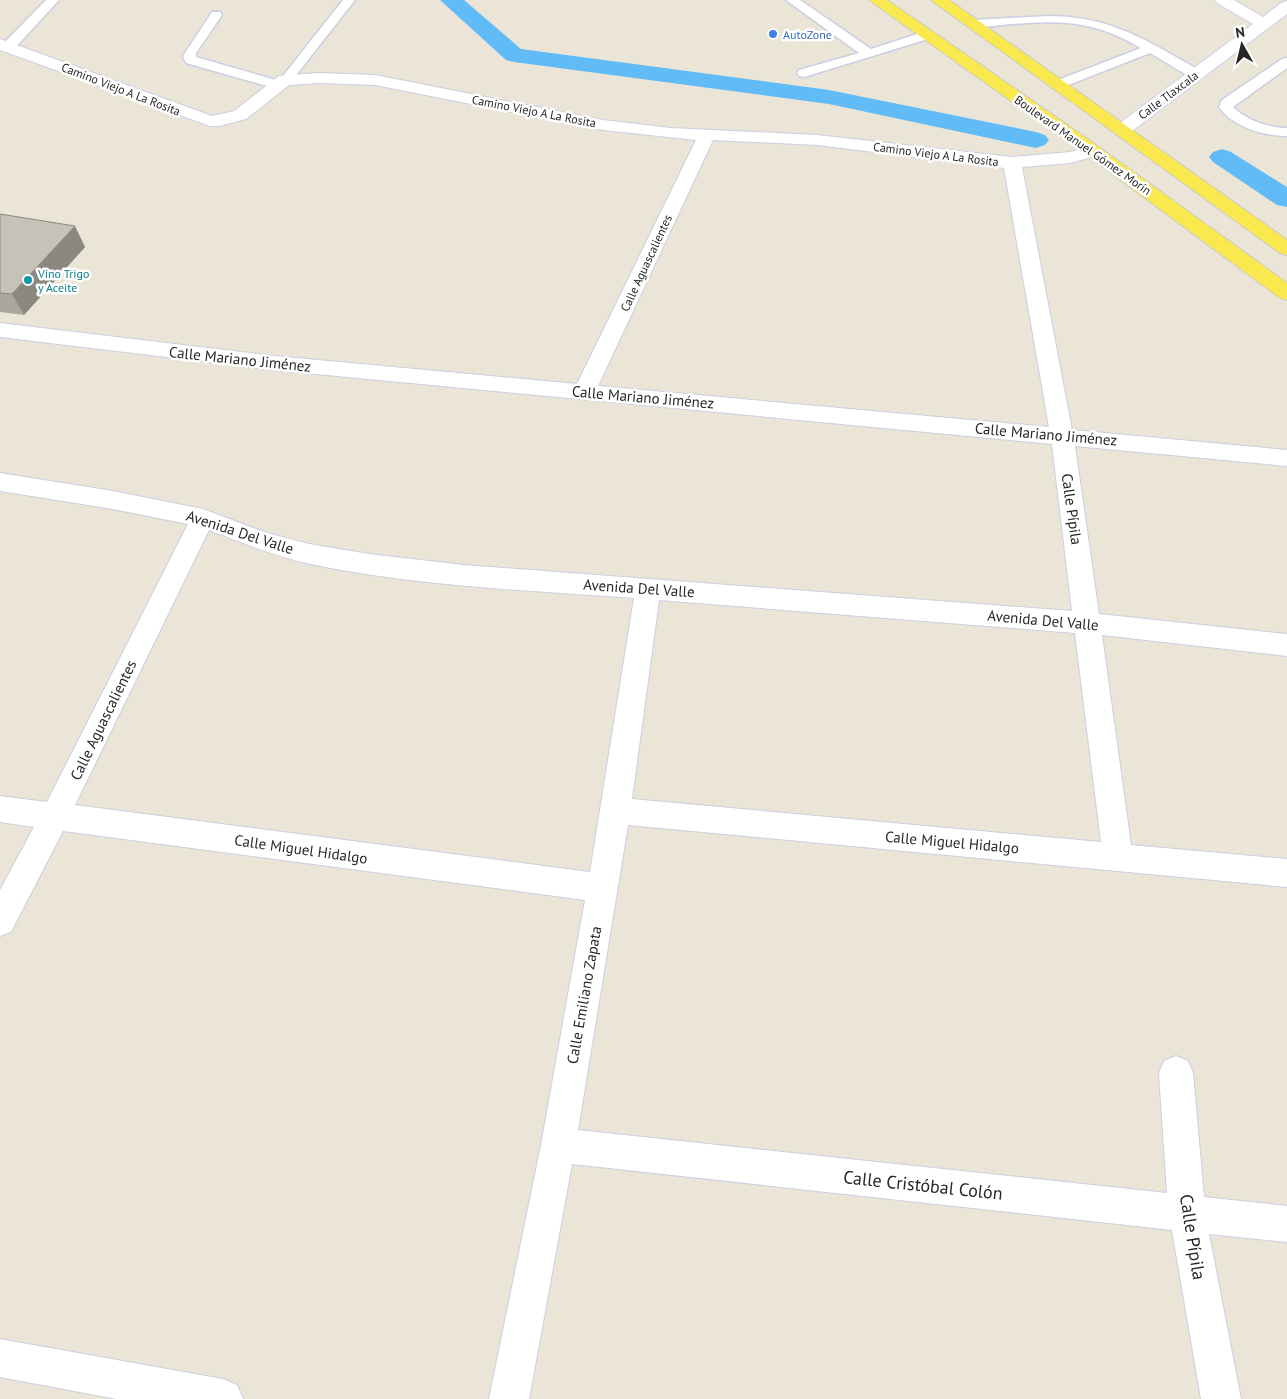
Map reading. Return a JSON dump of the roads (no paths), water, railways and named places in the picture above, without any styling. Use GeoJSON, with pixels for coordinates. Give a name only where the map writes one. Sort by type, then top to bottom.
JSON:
{"type":"FeatureCollection","features":[{"type":"Feature","properties":{"kind":"main road","name":"Boulevard Manuel Gómez Morín"},"geometry":{"type":"LineString","coordinates":[[877,0],[1093,151],[1287,293]]}},
{"type":"Feature","properties":{"kind":"main road"},"geometry":{"type":"LineString","coordinates":[[939,0],[1287,249]]}},
{"type":"Feature","properties":{"kind":"main road"},"geometry":{"type":"LineString","coordinates":[[1093,151],[1122,130]]}},
{"type":"Feature","properties":{"kind":"street"},"geometry":{"type":"LineString","coordinates":[[1223,0],[1262,23]]}},
{"type":"Feature","properties":{"kind":"street","name":"Calle Tlaxcala"},"geometry":{"type":"LineString","coordinates":[[1122,130],[1287,6]]}},
{"type":"Feature","properties":{"kind":"street","name":"Camino Viejo A La Rosita"},"geometry":{"type":"LineString","coordinates":[[6,51],[210,121],[219,121],[240,115],[282,82],[318,78],[375,80],[603,125],[647,131],[817,140],[1012,163],[1070,157],[1093,151]]}},
{"type":"Feature","properties":{"kind":"street","name":"Calle Aguascalientes"},"geometry":{"type":"LineString","coordinates":[[584,392],[707,135]]}},
{"type":"Feature","properties":{"kind":"street","name":"Calle Pípila"},"geometry":{"type":"LineString","coordinates":[[1012,163],[1062,435],[1118,857]]}},
{"type":"Feature","properties":{"kind":"street","name":"Calle Mariano Jiménez"},"geometry":{"type":"LineString","coordinates":[[0,330],[274,364],[1062,435],[1287,458]]}},
{"type":"Feature","properties":{"kind":"street","name":"Avenida Del Valle"},"geometry":{"type":"LineString","coordinates":[[0,482],[112,500],[203,518],[262,541],[309,554],[369,564],[464,575],[1088,623],[1287,645]]}},
{"type":"Feature","properties":{"kind":"street","name":"Calle Aguascalientes"},"geometry":{"type":"LineString","coordinates":[[0,921],[55,816],[203,518]]}},
{"type":"Feature","properties":{"kind":"street","name":"Calle Emiliano Zapata"},"geometry":{"type":"LineString","coordinates":[[509,1399],[558,1145],[616,811],[648,589]]}},
{"type":"Feature","properties":{"kind":"street","name":"Calle Miguel Hidalgo"},"geometry":{"type":"LineString","coordinates":[[0,809],[602,888]]}},
{"type":"Feature","properties":{"kind":"street","name":"Calle Miguel Hidalgo"},"geometry":{"type":"LineString","coordinates":[[616,811],[1287,873]]}},
{"type":"Feature","properties":{"kind":"street","name":"Calle Pípila"},"geometry":{"type":"LineString","coordinates":[[1176,1073],[1187,1214],[1221,1399]]}},
{"type":"Feature","properties":{"kind":"street","name":"Calle Cristóbal Colón"},"geometry":{"type":"LineString","coordinates":[[558,1145],[1287,1224]]}},
{"type":"Feature","properties":{"kind":"street"},"geometry":{"type":"LineString","coordinates":[[0,1358],[222,1399]]}},
{"type":"Feature","properties":{"kind":"lane"},"geometry":{"type":"LineString","coordinates":[[6,51],[53,0]]}},
{"type":"Feature","properties":{"kind":"lane"},"geometry":{"type":"LineString","coordinates":[[216,15],[190,53],[191,60],[282,82],[349,0]]}},
{"type":"Feature","properties":{"kind":"lane"},"geometry":{"type":"LineString","coordinates":[[792,0],[869,54]]}},
{"type":"Feature","properties":{"kind":"lane"},"geometry":{"type":"LineString","coordinates":[[972,24],[1054,21],[1090,22],[1120,33],[1195,74]]}},
{"type":"Feature","properties":{"kind":"lane"},"geometry":{"type":"LineString","coordinates":[[804,74],[927,35]]}},
{"type":"Feature","properties":{"kind":"lane"},"geometry":{"type":"LineString","coordinates":[[1058,85],[1149,49]]}},
{"type":"Feature","properties":{"kind":"lane"},"geometry":{"type":"LineString","coordinates":[[1287,62],[1228,103],[1226,107],[1232,114],[1272,132],[1287,132]]}},
{"type":"Feature","properties":{"kind":"waterway"},"geometry":{"type":"LineString","coordinates":[[451,0],[514,55],[829,97],[1036,140]]}},
{"type":"Feature","properties":{"kind":"waterway"},"geometry":{"type":"LineString","coordinates":[[1222,157],[1287,199]]}},
{"type":"Feature","properties":{"kind":"place","name":"AutoZone"},"geometry":{"type":"Point","coordinates":[773,34]}},
{"type":"Feature","properties":{"kind":"place","name":"Vino Trigo y Aceite"},"geometry":{"type":"Point","coordinates":[28,280]}}]}
